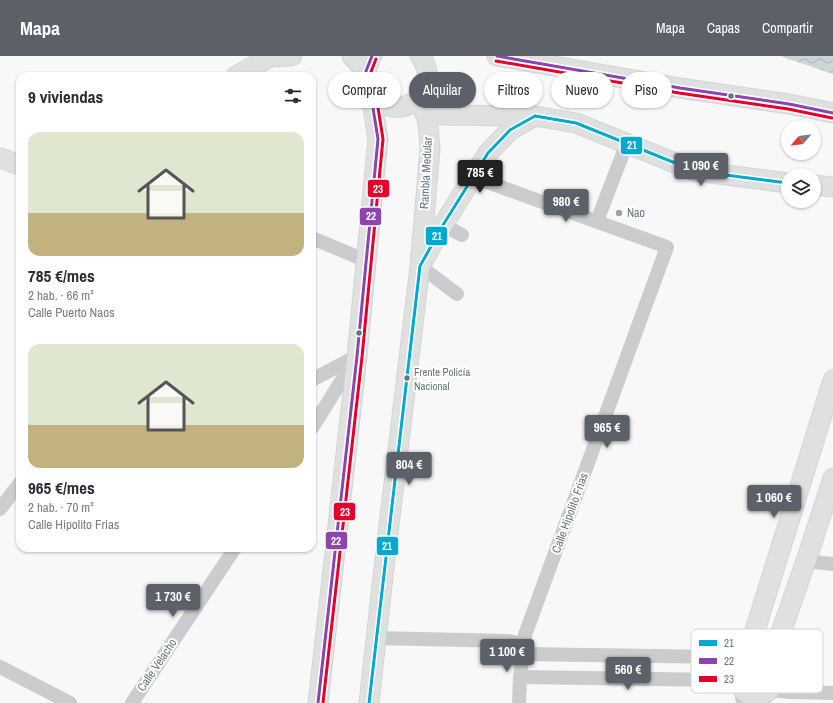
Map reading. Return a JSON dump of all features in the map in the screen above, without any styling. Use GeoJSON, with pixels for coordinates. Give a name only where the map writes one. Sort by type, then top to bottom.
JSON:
{"type":"FeatureCollection","features":[{"type":"Feature","properties":{"kind":"main road"},"geometry":{"type":"LineString","coordinates":[[243,72],[271,57],[292,56]]}},
{"type":"Feature","properties":{"kind":"main road"},"geometry":{"type":"LineString","coordinates":[[352,56],[369,63]]}},
{"type":"Feature","properties":{"kind":"main road"},"geometry":{"type":"LineString","coordinates":[[420,56],[427,72]]}},
{"type":"Feature","properties":{"kind":"main road"},"geometry":{"type":"LineString","coordinates":[[496,56],[680,88],[790,104],[833,113]]}},
{"type":"Feature","properties":{"kind":"main road"},"geometry":{"type":"LineString","coordinates":[[318,703],[357,356],[378,138],[373,108]]}},
{"type":"Feature","properties":{"kind":"main road","name":"Rambla Medular"},"geometry":{"type":"LineString","coordinates":[[369,703],[420,266],[430,149],[428,123],[423,108]]}},
{"type":"Feature","properties":{"kind":"main road"},"geometry":{"type":"LineString","coordinates":[[433,108],[442,115],[535,116],[576,124],[695,171],[781,181]]}},
{"type":"Feature","properties":{"kind":"main road"},"geometry":{"type":"LineString","coordinates":[[420,266],[443,225],[488,153],[510,130],[535,116]]}},
{"type":"Feature","properties":{"kind":"main road"},"geometry":{"type":"LineString","coordinates":[[0,158],[16,164]]}},
{"type":"Feature","properties":{"kind":"main road"},"geometry":{"type":"LineString","coordinates":[[821,186],[833,187]]}},
{"type":"Feature","properties":{"kind":"main road"},"geometry":{"type":"LineString","coordinates":[[755,629],[833,380]]}},
{"type":"Feature","properties":{"kind":"main road"},"geometry":{"type":"LineString","coordinates":[[783,629],[808,558],[833,478]]}},
{"type":"Feature","properties":{"kind":"main road"},"geometry":{"type":"LineString","coordinates":[[742,695],[765,696]]}},
{"type":"Feature","properties":{"kind":"street"},"geometry":{"type":"LineString","coordinates":[[473,177],[597,221],[626,143]]}},
{"type":"Feature","properties":{"kind":"street","name":"Calle Hipolito Frias"},"geometry":{"type":"LineString","coordinates":[[519,703],[522,649],[533,613],[667,247],[597,221]]}},
{"type":"Feature","properties":{"kind":"street"},"geometry":{"type":"LineString","coordinates":[[443,225],[462,235]]}},
{"type":"Feature","properties":{"kind":"street"},"geometry":{"type":"LineString","coordinates":[[316,240],[366,261]]}},
{"type":"Feature","properties":{"kind":"street"},"geometry":{"type":"LineString","coordinates":[[420,266],[457,294]]}},
{"type":"Feature","properties":{"kind":"street"},"geometry":{"type":"LineString","coordinates":[[316,378],[357,356]]}},
{"type":"Feature","properties":{"kind":"street"},"geometry":{"type":"LineString","coordinates":[[316,422],[357,356]]}},
{"type":"Feature","properties":{"kind":"street"},"geometry":{"type":"LineString","coordinates":[[0,509],[16,488]]}},
{"type":"Feature","properties":{"kind":"street","name":"Calle Velacho"},"geometry":{"type":"LineString","coordinates":[[132,703],[232,552]]}},
{"type":"Feature","properties":{"kind":"street"},"geometry":{"type":"LineString","coordinates":[[808,558],[814,562],[833,564]]}},
{"type":"Feature","properties":{"kind":"street"},"geometry":{"type":"LineString","coordinates":[[376,638],[509,641],[522,649],[691,656]]}},
{"type":"Feature","properties":{"kind":"street"},"geometry":{"type":"LineString","coordinates":[[0,667],[70,703]]}},
{"type":"Feature","properties":{"kind":"street"},"geometry":{"type":"LineString","coordinates":[[520,677],[691,680]]}},
{"type":"Feature","properties":{"kind":"street"},"geometry":{"type":"LineString","coordinates":[[765,696],[783,693]]}},
{"type":"Feature","properties":{"kind":"street"},"geometry":{"type":"LineString","coordinates":[[823,693],[833,693]]}},
{"type":"Feature","properties":{"kind":"water"},"geometry":{"type":"Polygon","coordinates":[[[780,56],[833,56],[833,74],[780,56]]]}},
{"type":"Feature","properties":{"kind":"transit line","name":"22"},"geometry":{"type":"LineString","coordinates":[[318,703],[357,356],[378,139],[371,96],[366,84],[366,71],[372,56]]}},
{"type":"Feature","properties":{"kind":"transit line","name":"22"},"geometry":{"type":"LineString","coordinates":[[497,56],[680,88],[789,104],[833,113]]}},
{"type":"Feature","properties":{"kind":"transit line","name":"23"},"geometry":{"type":"LineString","coordinates":[[323,703],[362,357],[383,139],[376,95],[371,83],[371,72],[376,59]]}},
{"type":"Feature","properties":{"kind":"transit line","name":"23"},"geometry":{"type":"LineString","coordinates":[[496,61],[679,93],[788,109],[832,118]]}},
{"type":"Feature","properties":{"kind":"transit line","name":"21"},"geometry":{"type":"LineString","coordinates":[[535,116],[576,123],[695,171],[781,182]]}},
{"type":"Feature","properties":{"kind":"transit line","name":"21"},"geometry":{"type":"LineString","coordinates":[[369,703],[420,266],[443,225],[488,153],[510,130],[535,116]]}},
{"type":"Feature","properties":{"kind":"place","name":"Nao"},"geometry":{"type":"Point","coordinates":[619,213]}},
{"type":"Feature","properties":{"kind":"place","name":"Frente Policía Nacional"},"geometry":{"type":"Point","coordinates":[407,378]}}]}
